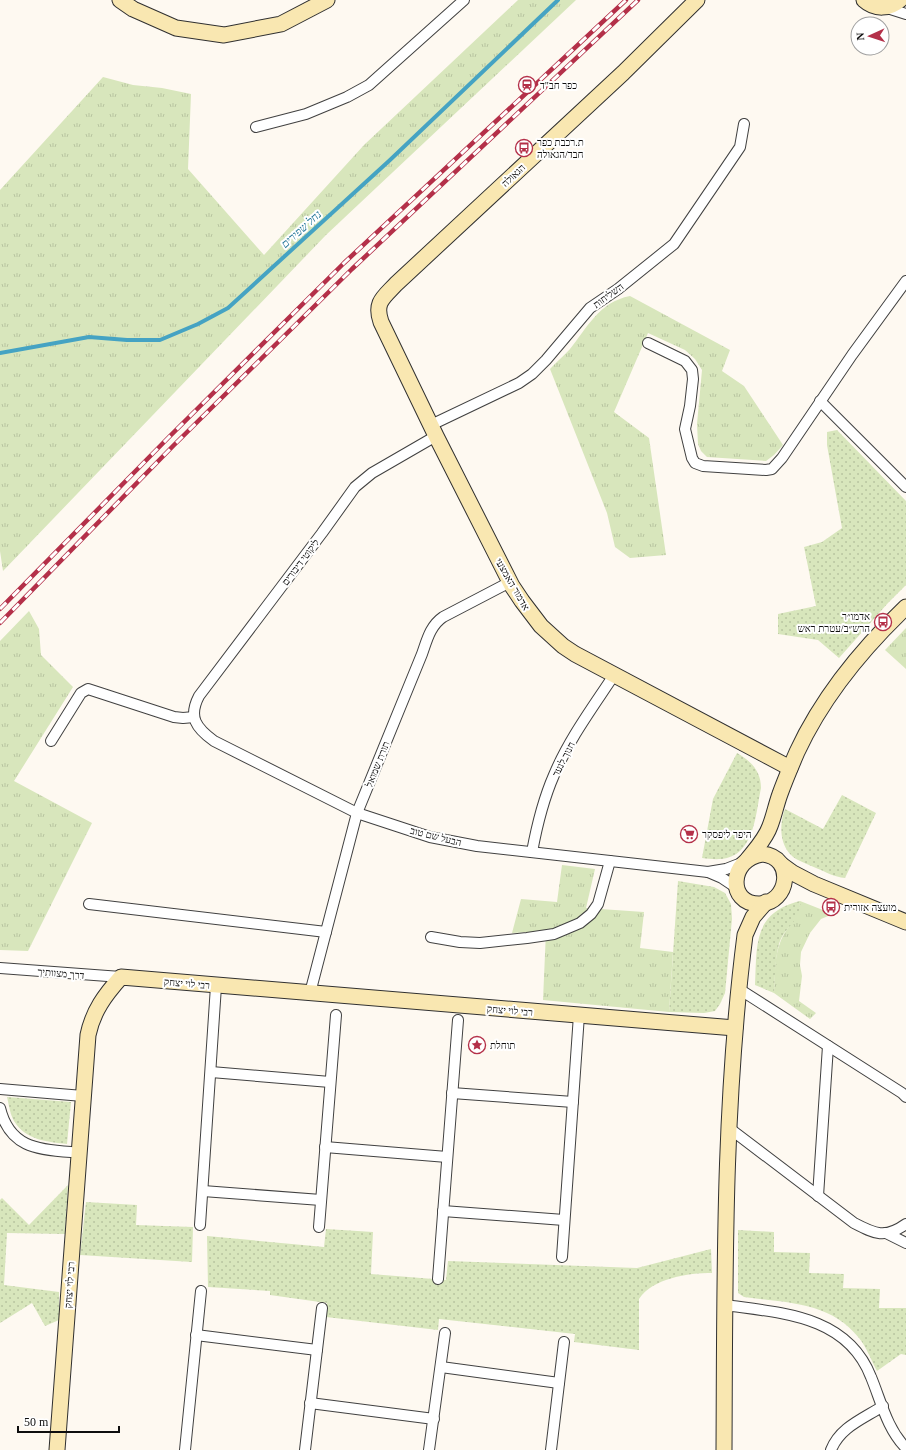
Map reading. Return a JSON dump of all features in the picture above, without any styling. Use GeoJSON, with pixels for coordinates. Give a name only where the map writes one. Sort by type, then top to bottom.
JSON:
{"type":"FeatureCollection","features":[{"type":"Feature","properties":{"kind":"street"},"geometry":{"type":"LineString","coordinates":[[120,0],[133,9],[176,28],[224,35],[280,24],[328,0]]}},
{"type":"Feature","properties":{"kind":"street"},"geometry":{"type":"LineString","coordinates":[[256,127],[306,114],[347,97],[369,85],[464,0]]}},
{"type":"Feature","properties":{"kind":"street","name":"הגאולה"},"geometry":{"type":"LineString","coordinates":[[380,300],[623,72],[697,0]]}},
{"type":"Feature","properties":{"kind":"street"},"geometry":{"type":"LineString","coordinates":[[864,0],[875,7],[906,14]]}},
{"type":"Feature","properties":{"kind":"street"},"geometry":{"type":"LineString","coordinates":[[884,8],[892,6],[900,0]]}},
{"type":"Feature","properties":{"kind":"street","name":"השליחות"},"geometry":{"type":"LineString","coordinates":[[433,430],[519,383],[532,374],[546,360],[590,308],[618,289],[674,244],[740,147],[744,124]]}},
{"type":"Feature","properties":{"kind":"street"},"geometry":{"type":"LineString","coordinates":[[648,343],[685,361],[692,370],[693,379],[690,406],[685,429],[692,458],[695,463],[703,466],[766,470],[772,469],[782,458],[868,332],[906,281]]}},
{"type":"Feature","properties":{"kind":"street","name":"אדמור האמצעי"},"geometry":{"type":"LineString","coordinates":[[380,300],[378,310],[381,322],[433,430],[510,582],[531,615],[552,637],[575,654],[790,768]]}},
{"type":"Feature","properties":{"kind":"street"},"geometry":{"type":"LineString","coordinates":[[820,401],[906,487]]}},
{"type":"Feature","properties":{"kind":"street","name":"ליקוטי דיבורים"},"geometry":{"type":"LineString","coordinates":[[194,717],[194,710],[198,696],[322,533],[352,491],[372,473],[433,430]]}},
{"type":"Feature","properties":{"kind":"street","name":"תורת שמואל"},"geometry":{"type":"LineString","coordinates":[[310,993],[357,812],[432,627],[443,617],[510,582]]}},
{"type":"Feature","properties":{"kind":"street"},"geometry":{"type":"LineString","coordinates":[[724,1450],[725,1305],[729,1128],[735,1028],[745,935],[744,909],[738,890],[737,875],[746,860],[760,843],[770,826],[790,768],[811,726],[843,677],[873,640],[906,607]]}},
{"type":"Feature","properties":{"kind":"street","name":"חנוך לנער"},"geometry":{"type":"LineString","coordinates":[[532,852],[539,819],[554,774],[572,739],[614,675]]}},
{"type":"Feature","properties":{"kind":"street"},"geometry":{"type":"LineString","coordinates":[[51,741],[81,693],[88,689],[174,717],[194,717]]}},
{"type":"Feature","properties":{"kind":"street","name":"הבעל שם טוב"},"geometry":{"type":"LineString","coordinates":[[194,717],[200,730],[214,741],[357,812],[442,840],[477,846],[708,872],[726,870],[746,860]]}},
{"type":"Feature","properties":{"kind":"street"},"geometry":{"type":"LineString","coordinates":[[745,935],[753,917],[783,888],[785,879],[779,862],[772,852],[770,844],[770,826]]}},
{"type":"Feature","properties":{"kind":"street"},"geometry":{"type":"LineString","coordinates":[[746,860],[762,854],[771,856],[797,876],[906,922]]}},
{"type":"Feature","properties":{"kind":"street"},"geometry":{"type":"LineString","coordinates":[[431,938],[460,942],[488,942],[554,934],[580,923],[591,914],[598,904],[610,861]]}},
{"type":"Feature","properties":{"kind":"street","name":"הבעל שם טוב"},"geometry":{"type":"LineString","coordinates":[[708,872],[722,878],[738,890]]}},
{"type":"Feature","properties":{"kind":"street"},"geometry":{"type":"LineString","coordinates":[[738,890],[750,902],[759,904],[799,888],[820,887]]}},
{"type":"Feature","properties":{"kind":"street"},"geometry":{"type":"LineString","coordinates":[[89,904],[326,932]]}},
{"type":"Feature","properties":{"kind":"street","name":"דרך מצוותיך"},"geometry":{"type":"LineString","coordinates":[[0,968],[121,978]]}},
{"type":"Feature","properties":{"kind":"street","name":"רבי לוי יצחק"},"geometry":{"type":"LineString","coordinates":[[57,1450],[87,1040],[90,1026],[101,1001],[121,978],[735,1028]]}},
{"type":"Feature","properties":{"kind":"street"},"geometry":{"type":"LineString","coordinates":[[200,1225],[216,986]]}},
{"type":"Feature","properties":{"kind":"street"},"geometry":{"type":"LineString","coordinates":[[739,989],[906,1097]]}},
{"type":"Feature","properties":{"kind":"street"},"geometry":{"type":"LineString","coordinates":[[319,1228],[336,1015]]}},
{"type":"Feature","properties":{"kind":"street"},"geometry":{"type":"LineString","coordinates":[[562,1257],[579,1015]]}},
{"type":"Feature","properties":{"kind":"street"},"geometry":{"type":"LineString","coordinates":[[438,1279],[458,1020]]}},
{"type":"Feature","properties":{"kind":"street"},"geometry":{"type":"LineString","coordinates":[[818,1196],[828,1046]]}},
{"type":"Feature","properties":{"kind":"street"},"geometry":{"type":"LineString","coordinates":[[211,1072],[330,1082]]}},
{"type":"Feature","properties":{"kind":"street"},"geometry":{"type":"LineString","coordinates":[[0,1089],[83,1096]]}},
{"type":"Feature","properties":{"kind":"street"},"geometry":{"type":"LineString","coordinates":[[452,1093],[573,1102]]}},
{"type":"Feature","properties":{"kind":"street"},"geometry":{"type":"LineString","coordinates":[[0,1108],[4,1122],[9,1130],[22,1142],[39,1149],[71,1152]]}},
{"type":"Feature","properties":{"kind":"street"},"geometry":{"type":"LineString","coordinates":[[729,1128],[854,1223],[872,1232],[886,1233],[897,1230],[906,1224]]}},
{"type":"Feature","properties":{"kind":"street"},"geometry":{"type":"LineString","coordinates":[[325,1147],[447,1157]]}},
{"type":"Feature","properties":{"kind":"street"},"geometry":{"type":"LineString","coordinates":[[203,1191],[321,1200]]}},
{"type":"Feature","properties":{"kind":"street"},"geometry":{"type":"LineString","coordinates":[[443,1211],[564,1220]]}},
{"type":"Feature","properties":{"kind":"street"},"geometry":{"type":"LineString","coordinates":[[886,1233],[906,1243]]}},
{"type":"Feature","properties":{"kind":"street"},"geometry":{"type":"LineString","coordinates":[[185,1450],[201,1291]]}},
{"type":"Feature","properties":{"kind":"street"},"geometry":{"type":"LineString","coordinates":[[725,1305],[786,1314],[815,1322],[841,1337],[863,1360],[889,1422],[906,1448]]}},
{"type":"Feature","properties":{"kind":"street"},"geometry":{"type":"LineString","coordinates":[[305,1450],[322,1308]]}},
{"type":"Feature","properties":{"kind":"street"},"geometry":{"type":"LineString","coordinates":[[429,1450],[445,1333]]}},
{"type":"Feature","properties":{"kind":"street"},"geometry":{"type":"LineString","coordinates":[[196,1334],[317,1350]]}},
{"type":"Feature","properties":{"kind":"street"},"geometry":{"type":"LineString","coordinates":[[551,1450],[564,1342]]}},
{"type":"Feature","properties":{"kind":"street"},"geometry":{"type":"LineString","coordinates":[[441,1367],[559,1383]]}},
{"type":"Feature","properties":{"kind":"street"},"geometry":{"type":"LineString","coordinates":[[310,1403],[434,1419]]}},
{"type":"Feature","properties":{"kind":"street"},"geometry":{"type":"LineString","coordinates":[[831,1450],[840,1434],[847,1427],[882,1406]]}},
{"type":"Feature","properties":{"kind":"green space"},"geometry":{"type":"Polygon","coordinates":[[[518,0],[576,0],[326,235],[3,571],[0,551],[0,190],[103,77],[133,85],[162,88],[191,94],[188,169],[264,255],[364,145],[518,0]]]}},
{"type":"Feature","properties":{"kind":"green space"},"geometry":{"type":"Polygon","coordinates":[[[630,296],[730,350],[722,371],[744,386],[783,445],[766,461],[707,457],[701,451],[698,444],[697,424],[702,370],[695,359],[685,350],[648,333],[614,412],[649,438],[666,555],[630,558],[615,547],[607,513],[550,369],[570,349],[588,325],[602,310],[619,299],[630,296]]]}},
{"type":"Feature","properties":{"kind":"green space"},"geometry":{"type":"Polygon","coordinates":[[[837,430],[906,501],[906,585],[839,658],[818,640],[778,634],[778,614],[816,606],[804,547],[822,542],[842,528],[827,445],[827,432],[837,430]]]}},
{"type":"Feature","properties":{"kind":"green space"},"geometry":{"type":"Polygon","coordinates":[[[29,611],[39,629],[41,655],[73,687],[14,781],[92,823],[28,951],[0,950],[0,641],[29,611]]]}},
{"type":"Feature","properties":{"kind":"green space"},"geometry":{"type":"Polygon","coordinates":[[[906,628],[906,669],[885,650],[906,628]]]}},
{"type":"Feature","properties":{"kind":"green space"},"geometry":{"type":"Polygon","coordinates":[[[737,753],[751,763],[761,782],[753,829],[749,839],[736,854],[724,859],[702,858],[713,799],[737,753]]]}},
{"type":"Feature","properties":{"kind":"green space"},"geometry":{"type":"Polygon","coordinates":[[[842,795],[876,813],[845,878],[837,877],[796,859],[790,854],[783,843],[781,829],[785,809],[823,829],[842,795]]]}},
{"type":"Feature","properties":{"kind":"green space"},"geometry":{"type":"Polygon","coordinates":[[[562,865],[595,869],[586,908],[644,912],[640,948],[673,952],[669,1012],[543,1000],[546,931],[512,933],[521,899],[557,902],[562,865]]]}},
{"type":"Feature","properties":{"kind":"green space"},"geometry":{"type":"Polygon","coordinates":[[[678,881],[714,887],[725,893],[731,904],[732,919],[725,993],[715,1011],[704,1013],[669,1012],[678,881]]]}},
{"type":"Feature","properties":{"kind":"green space"},"geometry":{"type":"Polygon","coordinates":[[[800,901],[833,914],[821,919],[810,933],[801,952],[800,965],[802,976],[799,1001],[816,1013],[810,1019],[774,993],[775,968],[778,949],[782,938],[798,912],[800,901]]]}},
{"type":"Feature","properties":{"kind":"green space"},"geometry":{"type":"Polygon","coordinates":[[[800,901],[798,915],[785,932],[779,944],[774,993],[755,985],[756,956],[761,932],[773,913],[785,906],[800,901]]]}},
{"type":"Feature","properties":{"kind":"green space"},"geometry":{"type":"Polygon","coordinates":[[[7,1097],[71,1102],[67,1144],[45,1141],[24,1132],[14,1121],[7,1097]]]}},
{"type":"Feature","properties":{"kind":"green space"},"geometry":{"type":"Polygon","coordinates":[[[68,1185],[65,1234],[7,1233],[4,1285],[59,1292],[59,1320],[45,1326],[32,1303],[0,1323],[0,1200],[2,1198],[29,1225],[68,1185]]]}},
{"type":"Feature","properties":{"kind":"green space"},"geometry":{"type":"Polygon","coordinates":[[[86,1202],[137,1205],[136,1225],[193,1227],[192,1262],[80,1255],[86,1202]]]}},
{"type":"Feature","properties":{"kind":"green space"},"geometry":{"type":"Polygon","coordinates":[[[326,1229],[373,1232],[371,1274],[446,1280],[448,1261],[637,1268],[711,1249],[712,1273],[692,1274],[672,1278],[653,1286],[645,1292],[639,1299],[639,1350],[574,1342],[575,1334],[439,1319],[438,1330],[326,1317],[327,1303],[270,1295],[270,1291],[208,1287],[207,1236],[324,1247],[326,1229]]]}},
{"type":"Feature","properties":{"kind":"green space"},"geometry":{"type":"Polygon","coordinates":[[[738,1230],[774,1232],[774,1252],[810,1253],[809,1273],[844,1274],[843,1288],[880,1289],[879,1308],[906,1308],[906,1355],[901,1354],[877,1371],[867,1350],[859,1338],[835,1317],[821,1310],[806,1306],[744,1297],[738,1293],[738,1230]]]}},
{"type":"Feature","properties":{"kind":"waterway","name":"נחל שפירים"},"geometry":{"type":"LineString","coordinates":[[0,353],[89,337],[127,340],[160,340],[198,324],[228,308],[390,160],[558,0]]}},
{"type":"Feature","properties":{"kind":"railway"},"geometry":{"type":"LineString","coordinates":[[0,609],[168,438],[344,263],[626,0]]}},
{"type":"Feature","properties":{"kind":"railway"},"geometry":{"type":"LineString","coordinates":[[0,623],[174,445],[352,269],[638,0]]}},
{"type":"Feature","properties":{"kind":"place","name":"כפר חב\"ד"},"geometry":{"type":"Point","coordinates":[527,85]}},
{"type":"Feature","properties":{"kind":"place","name":"ת.רכבת כפר חבד/הגאולה"},"geometry":{"type":"Point","coordinates":[524,148]}},
{"type":"Feature","properties":{"kind":"place","name":"אדמו״ר הרש״ב/עטרת ראש"},"geometry":{"type":"Point","coordinates":[883,622]}},
{"type":"Feature","properties":{"kind":"place","name":"היפר ליפסקר"},"geometry":{"type":"Point","coordinates":[689,834]}},
{"type":"Feature","properties":{"kind":"place","name":"מועצה אזורית"},"geometry":{"type":"Point","coordinates":[831,907]}},
{"type":"Feature","properties":{"kind":"place","name":"תוחלת"},"geometry":{"type":"Point","coordinates":[477,1045]}}]}
